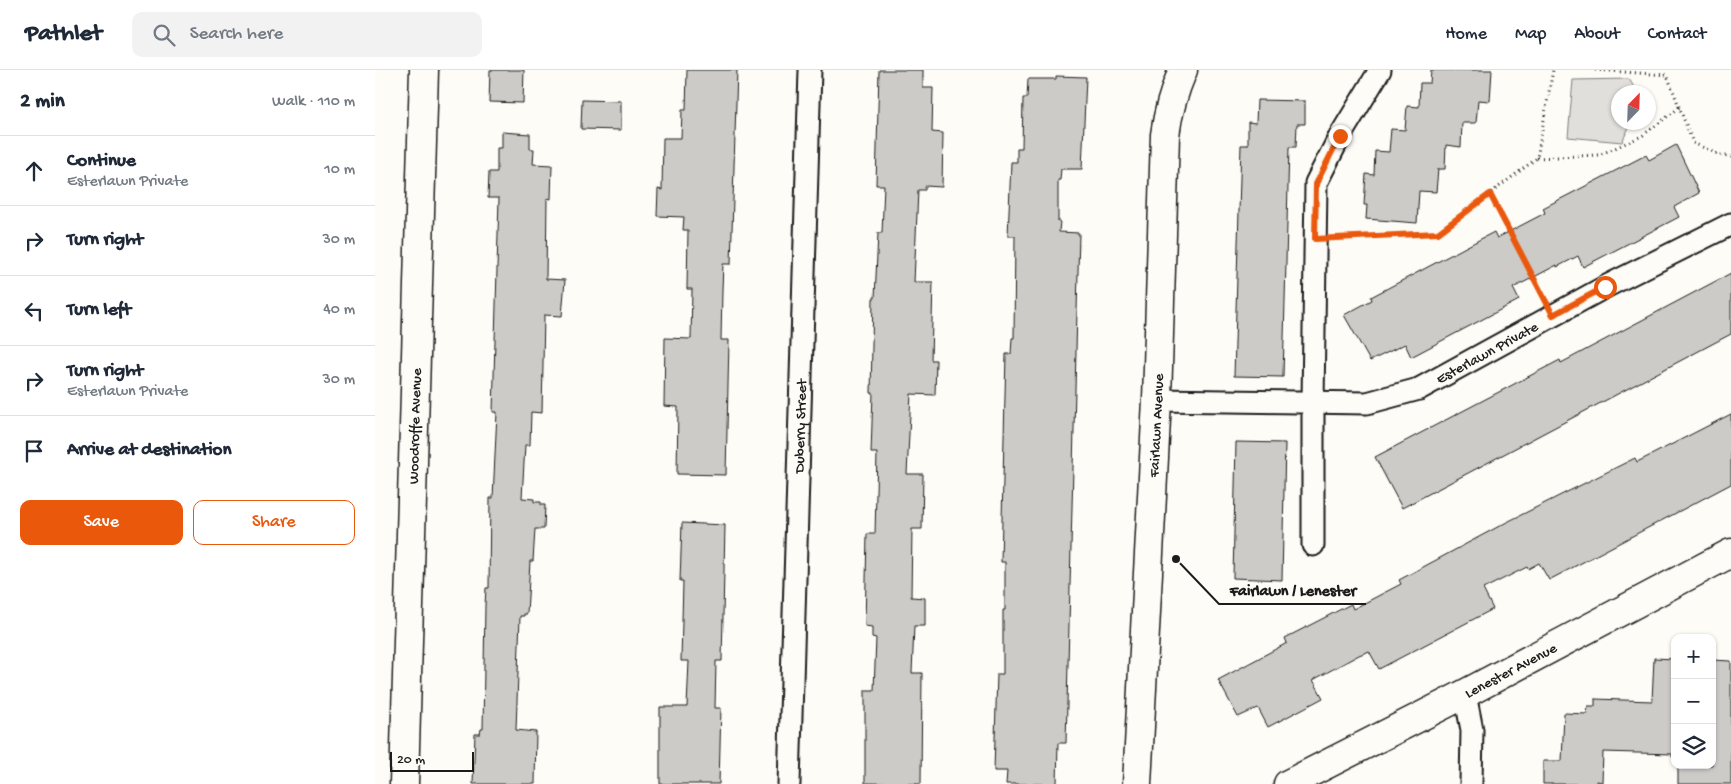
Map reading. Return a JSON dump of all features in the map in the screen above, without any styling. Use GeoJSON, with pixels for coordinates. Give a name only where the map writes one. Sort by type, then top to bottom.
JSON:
{"type":"FeatureCollection","features":[{"type":"Feature","properties":{"kind":"street","name":"Woodroffe Avenue"},"geometry":{"type":"LineString","coordinates":[[405,784],[424,70]]}},
{"type":"Feature","properties":{"kind":"street","name":"Duberry Street"},"geometry":{"type":"LineString","coordinates":[[789,784],[809,70]]}},
{"type":"Feature","properties":{"kind":"street","name":"Fairlawn Avenue"},"geometry":{"type":"LineString","coordinates":[[1137,784],[1157,400],[1165,135],[1167,114],[1183,70]]}},
{"type":"Feature","properties":{"kind":"street"},"geometry":{"type":"LineString","coordinates":[[1313,545],[1316,184],[1340,136],[1380,70]]}},
{"type":"Feature","properties":{"kind":"street","name":"Esterlawn Private"},"geometry":{"type":"LineString","coordinates":[[1157,400],[1367,403],[1419,389],[1605,287],[1731,224]]}},
{"type":"Feature","properties":{"kind":"street","name":"Lenester Avenue"},"geometry":{"type":"LineString","coordinates":[[1288,784],[1465,694],[1731,553]]}},
{"type":"Feature","properties":{"kind":"street"},"geometry":{"type":"LineString","coordinates":[[1465,694],[1473,730],[1471,784]]}},
{"type":"Feature","properties":{"kind":"path"},"geometry":{"type":"LineString","coordinates":[[1537,158],[1553,70]]}},
{"type":"Feature","properties":{"kind":"path"},"geometry":{"type":"LineString","coordinates":[[1595,70],[1667,75]]}},
{"type":"Feature","properties":{"kind":"path"},"geometry":{"type":"LineString","coordinates":[[1667,75],[1670,70]]}},
{"type":"Feature","properties":{"kind":"path"},"geometry":{"type":"LineString","coordinates":[[1667,75],[1693,143],[1720,155],[1731,157]]}},
{"type":"Feature","properties":{"kind":"path"},"geometry":{"type":"LineString","coordinates":[[1315,239],[1438,233],[1537,158],[1599,154],[1642,136],[1680,108]]}},
{"type":"Feature","properties":{"kind":"path"},"geometry":{"type":"LineString","coordinates":[[1490,194],[1553,315]]}},
{"type":"Feature","properties":{"kind":"shaded area"},"geometry":{"type":"Polygon","coordinates":[[[1629,79],[1633,85],[1611,85],[1611,130],[1628,130],[1622,142],[1568,137],[1573,80],[1629,79]]]}},
{"type":"Feature","properties":{"kind":"building"},"geometry":{"type":"Polygon","coordinates":[[[490,70],[524,70],[523,103],[489,102],[490,70]]]}},
{"type":"Feature","properties":{"kind":"building"},"geometry":{"type":"Polygon","coordinates":[[[687,70],[737,70],[731,264],[723,264],[722,290],[721,340],[729,340],[726,475],[677,474],[678,407],[664,406],[665,338],[691,339],[692,289],[687,289],[688,230],[683,230],[684,217],[657,216],[658,189],[662,190],[663,138],[681,138],[682,110],[686,110],[687,70]]]}},
{"type":"Feature","properties":{"kind":"building"},"geometry":{"type":"Polygon","coordinates":[[[879,70],[923,70],[923,88],[933,88],[932,132],[943,133],[942,187],[925,186],[925,190],[918,190],[914,282],[933,282],[931,360],[936,360],[935,395],[911,394],[907,474],[923,474],[922,529],[912,529],[911,597],[925,598],[925,626],[914,626],[912,673],[922,673],[921,784],[865,783],[865,690],[874,690],[876,638],[872,637],[872,627],[865,626],[867,534],[875,534],[877,453],[871,453],[873,298],[875,298],[878,233],[882,233],[884,185],[876,185],[879,70]]]}},
{"type":"Feature","properties":{"kind":"building"},"geometry":{"type":"Polygon","coordinates":[[[1431,70],[1492,70],[1490,101],[1478,100],[1476,123],[1462,123],[1461,147],[1446,145],[1445,169],[1438,169],[1436,192],[1419,191],[1417,223],[1366,219],[1367,205],[1364,205],[1366,174],[1374,175],[1375,151],[1389,152],[1391,129],[1405,130],[1407,106],[1419,107],[1420,83],[1430,83],[1431,70]]]}},
{"type":"Feature","properties":{"kind":"building"},"geometry":{"type":"Polygon","coordinates":[[[1056,76],[1086,77],[1082,169],[1061,169],[1060,180],[1058,180],[1059,232],[1079,233],[1066,743],[1058,743],[1057,784],[1006,784],[1007,771],[994,771],[997,674],[1003,674],[1003,610],[1005,610],[1005,562],[1001,562],[1006,354],[1011,354],[1012,338],[1014,338],[1015,236],[1008,236],[1011,162],[1017,162],[1017,148],[1022,148],[1023,98],[1027,98],[1028,79],[1056,79],[1056,76]]]}},
{"type":"Feature","properties":{"kind":"building"},"geometry":{"type":"Polygon","coordinates":[[[582,100],[621,101],[621,130],[581,129],[582,100]]]}},
{"type":"Feature","properties":{"kind":"building"},"geometry":{"type":"Polygon","coordinates":[[[1257,100],[1305,101],[1305,124],[1297,124],[1296,147],[1289,147],[1283,377],[1234,376],[1241,145],[1248,145],[1248,122],[1256,123],[1257,100]]]}},
{"type":"Feature","properties":{"kind":"building"},"geometry":{"type":"Polygon","coordinates":[[[502,132],[530,134],[530,149],[534,149],[533,164],[552,165],[551,199],[547,198],[546,279],[565,280],[562,316],[544,315],[542,413],[531,412],[530,445],[525,445],[522,498],[534,499],[534,502],[541,502],[541,505],[545,505],[544,529],[535,529],[533,561],[530,561],[527,614],[520,616],[516,730],[536,732],[535,784],[473,784],[475,734],[480,734],[481,729],[483,729],[485,605],[486,588],[489,588],[490,498],[493,498],[497,412],[493,412],[499,198],[488,198],[489,172],[497,172],[497,148],[502,148],[502,132]]]}},
{"type":"Feature","properties":{"kind":"building"},"geometry":{"type":"Polygon","coordinates":[[[1676,145],[1699,193],[1674,207],[1679,217],[1583,267],[1578,256],[1557,267],[1557,265],[1513,288],[1519,300],[1411,357],[1405,344],[1370,361],[1344,315],[1372,300],[1371,297],[1494,232],[1497,238],[1545,213],[1543,208],[1646,155],[1649,160],[1676,145]]]}},
{"type":"Feature","properties":{"kind":"building"},"geometry":{"type":"Polygon","coordinates":[[[1731,273],[1731,334],[1402,508],[1375,457],[1560,360],[1561,363],[1731,273]]]}},
{"type":"Feature","properties":{"kind":"building"},"geometry":{"type":"Polygon","coordinates":[[[1731,414],[1731,484],[1549,580],[1539,563],[1483,589],[1493,609],[1379,669],[1369,651],[1359,655],[1313,680],[1323,698],[1268,727],[1258,708],[1238,717],[1218,680],[1287,643],[1285,638],[1351,604],[1353,609],[1401,584],[1399,580],[1505,523],[1635,458],[1637,462],[1731,414]]]}},
{"type":"Feature","properties":{"kind":"building"},"geometry":{"type":"Polygon","coordinates":[[[1236,442],[1285,443],[1282,580],[1233,578],[1236,442]]]}},
{"type":"Feature","properties":{"kind":"building"},"geometry":{"type":"Polygon","coordinates":[[[682,523],[725,525],[722,661],[716,661],[715,708],[721,708],[719,784],[660,784],[660,707],[687,707],[689,661],[681,661],[683,581],[680,581],[682,523]]]}},
{"type":"Feature","properties":{"kind":"building"},"geometry":{"type":"Polygon","coordinates":[[[1654,658],[1671,659],[1671,754],[1603,752],[1602,782],[1597,781],[1597,784],[1543,784],[1543,761],[1562,761],[1564,713],[1587,714],[1588,706],[1595,706],[1595,699],[1652,701],[1654,658]]]}},
{"type":"Feature","properties":{"kind":"building"},"geometry":{"type":"Polygon","coordinates":[[[1716,660],[1731,661],[1731,784],[1678,784],[1678,769],[1716,769],[1716,660]]]}},
{"type":"Feature","properties":{"kind":"place","name":"Fairlawn / Lenester"},"geometry":{"type":"Point","coordinates":[1176,559]}},
{"type":"Feature","properties":{"kind":"route"},"geometry":{"type":"LineString","coordinates":[[1340,136],[1316,184],[1315,239],[1438,233],[1490,194],[1553,315],[1605,287]]}}]}
